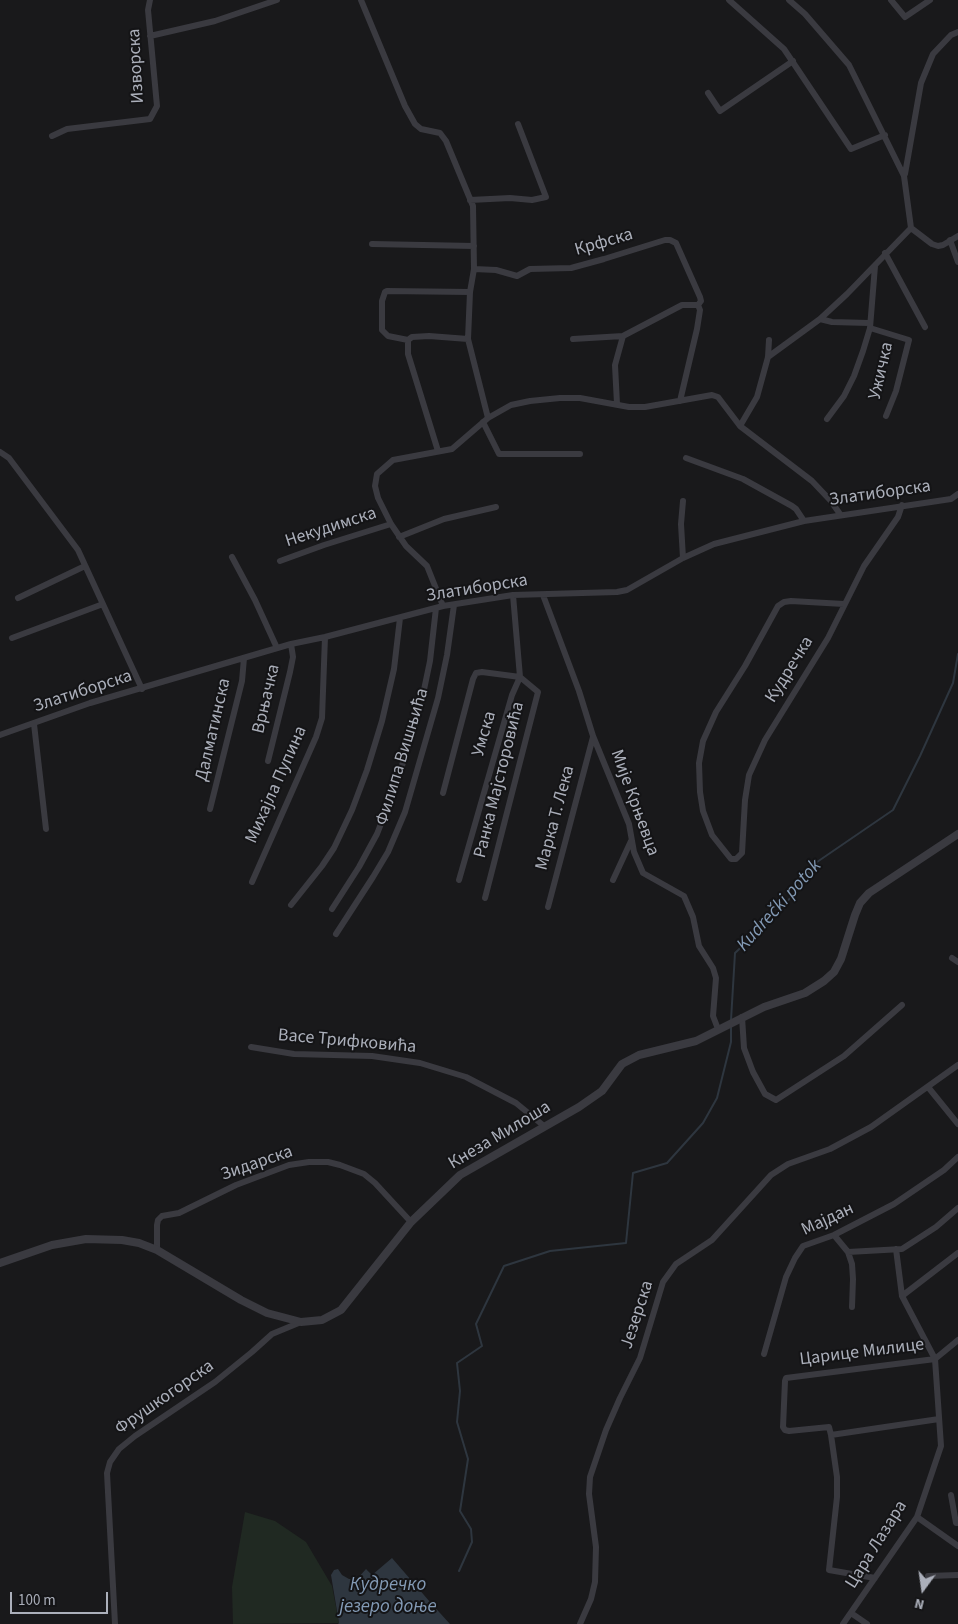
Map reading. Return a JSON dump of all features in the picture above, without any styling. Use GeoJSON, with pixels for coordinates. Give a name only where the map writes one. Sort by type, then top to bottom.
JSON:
{"type":"FeatureCollection","features":[{"type":"Feature","properties":{"kind":"street","name":"Изворска"},"geometry":{"type":"LineString","coordinates":[[52,136],[67,130],[150,120],[157,106],[148,10],[150,0]]}},
{"type":"Feature","properties":{"kind":"street"},"geometry":{"type":"LineString","coordinates":[[150,36],[215,21],[277,0]]}},
{"type":"Feature","properties":{"kind":"street"},"geometry":{"type":"LineString","coordinates":[[361,0],[405,106],[415,124],[421,129],[440,133],[446,141],[473,206],[474,269],[470,292],[468,339],[486,420],[499,454],[580,454]]}},
{"type":"Feature","properties":{"kind":"street"},"geometry":{"type":"LineString","coordinates":[[729,0],[784,49],[851,149],[885,135]]}},
{"type":"Feature","properties":{"kind":"street"},"geometry":{"type":"LineString","coordinates":[[789,0],[805,14],[849,65],[904,176],[912,228],[932,244],[938,246],[958,236]]}},
{"type":"Feature","properties":{"kind":"street"},"geometry":{"type":"LineString","coordinates":[[890,0],[905,17],[930,0]]}},
{"type":"Feature","properties":{"kind":"street"},"geometry":{"type":"LineString","coordinates":[[904,176],[920,83],[933,54],[951,36],[958,32]]}},
{"type":"Feature","properties":{"kind":"street"},"geometry":{"type":"LineString","coordinates":[[708,93],[720,111],[793,61]]}},
{"type":"Feature","properties":{"kind":"street"},"geometry":{"type":"LineString","coordinates":[[470,200],[510,198],[532,200],[546,197],[518,124]]}},
{"type":"Feature","properties":{"kind":"street"},"geometry":{"type":"LineString","coordinates":[[768,356],[820,319],[912,228]]}},
{"type":"Feature","properties":{"kind":"street","name":"Крфска"},"geometry":{"type":"LineString","coordinates":[[474,269],[496,270],[517,276],[530,270],[571,268],[665,240],[676,243],[701,301],[698,305],[700,310],[698,329],[680,401]]}},
{"type":"Feature","properties":{"kind":"street"},"geometry":{"type":"LineString","coordinates":[[950,240],[958,262]]}},
{"type":"Feature","properties":{"kind":"street"},"geometry":{"type":"LineString","coordinates":[[372,244],[474,246]]}},
{"type":"Feature","properties":{"kind":"street"},"geometry":{"type":"LineString","coordinates":[[886,253],[925,327]]}},
{"type":"Feature","properties":{"kind":"street"},"geometry":{"type":"LineString","coordinates":[[827,419],[844,396],[854,376],[870,326],[875,266]]}},
{"type":"Feature","properties":{"kind":"street"},"geometry":{"type":"LineString","coordinates":[[468,339],[429,336],[412,337],[408,340],[388,336],[381,328],[382,298],[387,291],[470,292]]}},
{"type":"Feature","properties":{"kind":"street"},"geometry":{"type":"LineString","coordinates":[[573,339],[623,336],[682,306],[698,305]]}},
{"type":"Feature","properties":{"kind":"street"},"geometry":{"type":"LineString","coordinates":[[820,319],[870,326]]}},
{"type":"Feature","properties":{"kind":"street","name":"Ужичка"},"geometry":{"type":"LineString","coordinates":[[870,326],[908,340],[896,391],[886,416]]}},
{"type":"Feature","properties":{"kind":"street"},"geometry":{"type":"LineString","coordinates":[[617,404],[615,365],[623,336]]}},
{"type":"Feature","properties":{"kind":"street"},"geometry":{"type":"LineString","coordinates":[[408,340],[408,354],[438,451]]}},
{"type":"Feature","properties":{"kind":"street"},"geometry":{"type":"LineString","coordinates":[[740,426],[757,397],[768,356],[769,340]]}},
{"type":"Feature","properties":{"kind":"street"},"geometry":{"type":"LineString","coordinates":[[332,909],[359,867],[377,834],[396,785],[421,704],[440,607],[427,566],[398,536],[378,498],[375,486],[377,474],[393,460],[452,448],[486,420],[511,405],[530,401],[580,398],[629,407],[645,407],[712,395],[718,397],[740,426],[812,481],[840,514]]}},
{"type":"Feature","properties":{"kind":"street"},"geometry":{"type":"LineString","coordinates":[[0,452],[15,465],[78,550],[142,689]]}},
{"type":"Feature","properties":{"kind":"street"},"geometry":{"type":"LineString","coordinates":[[686,458],[743,479],[792,506],[804,521]]}},
{"type":"Feature","properties":{"kind":"street","name":"Златиборска"},"geometry":{"type":"LineString","coordinates":[[0,735],[90,704],[291,644],[440,607],[513,595],[617,592],[627,590],[683,558],[714,544],[804,521],[951,498],[958,494]]}},
{"type":"Feature","properties":{"kind":"street"},"geometry":{"type":"LineString","coordinates":[[683,500],[681,524],[683,558]]}},
{"type":"Feature","properties":{"kind":"street","name":"Кудречка"},"geometry":{"type":"LineString","coordinates":[[844,604],[784,602],[778,606],[746,666],[716,712],[703,741],[699,763],[702,811],[712,835],[730,859],[736,859],[742,853],[749,775],[766,740],[828,638],[864,566],[898,517],[902,505]]}},
{"type":"Feature","properties":{"kind":"street"},"geometry":{"type":"LineString","coordinates":[[398,536],[444,519],[496,507]]}},
{"type":"Feature","properties":{"kind":"street","name":"Некудимска"},"geometry":{"type":"LineString","coordinates":[[280,561],[391,524]]}},
{"type":"Feature","properties":{"kind":"street"},"geometry":{"type":"LineString","coordinates":[[232,557],[255,600],[277,648]]}},
{"type":"Feature","properties":{"kind":"street"},"geometry":{"type":"LineString","coordinates":[[18,598],[85,566]]}},
{"type":"Feature","properties":{"kind":"street","name":"Умска"},"geometry":{"type":"LineString","coordinates":[[459,880],[512,695],[520,677],[513,595]]}},
{"type":"Feature","properties":{"kind":"street","name":"Мије Крњевца"},"geometry":{"type":"LineString","coordinates":[[543,595],[579,691],[593,736],[629,824],[634,852],[643,872],[684,896],[693,917],[699,946],[713,968],[716,978],[713,1016],[718,1029]]}},
{"type":"Feature","properties":{"kind":"street"},"geometry":{"type":"LineString","coordinates":[[12,638],[103,604]]}},
{"type":"Feature","properties":{"kind":"street","name":"Филипа Вишњића"},"geometry":{"type":"LineString","coordinates":[[336,934],[388,852],[405,812],[438,698],[454,605]]}},
{"type":"Feature","properties":{"kind":"street"},"geometry":{"type":"LineString","coordinates":[[291,905],[334,848],[352,810],[382,721],[394,669],[400,618]]}},
{"type":"Feature","properties":{"kind":"street","name":"Михајла Пупина"},"geometry":{"type":"LineString","coordinates":[[252,882],[316,737],[322,718],[325,637]]}},
{"type":"Feature","properties":{"kind":"street","name":"Врњачка"},"geometry":{"type":"LineString","coordinates":[[268,761],[293,657],[291,644]]}},
{"type":"Feature","properties":{"kind":"street","name":"Далматинска"},"geometry":{"type":"LineString","coordinates":[[210,809],[242,681],[244,658]]}},
{"type":"Feature","properties":{"kind":"street"},"geometry":{"type":"LineString","coordinates":[[443,793],[476,673],[482,672],[520,677]]}},
{"type":"Feature","properties":{"kind":"street","name":"Ранка Мајсторовића"},"geometry":{"type":"LineString","coordinates":[[485,898],[538,692],[520,677]]}},
{"type":"Feature","properties":{"kind":"street"},"geometry":{"type":"LineString","coordinates":[[34,724],[46,829]]}},
{"type":"Feature","properties":{"kind":"street","name":"Марка Т. Лека"},"geometry":{"type":"LineString","coordinates":[[548,907],[593,736]]}},
{"type":"Feature","properties":{"kind":"street","name":"Кнеза Милоша"},"geometry":{"type":"LineString","coordinates":[[0,1263],[52,1245],[86,1239],[122,1240],[139,1243],[157,1250],[241,1300],[267,1313],[301,1322],[322,1320],[340,1310],[411,1222],[460,1175],[579,1107],[602,1091],[622,1064],[633,1058],[696,1041],[764,1007],[805,993],[824,981],[834,972],[841,959],[854,915],[869,893],[958,834]]}},
{"type":"Feature","properties":{"kind":"street"},"geometry":{"type":"LineString","coordinates":[[613,880],[631,841]]}},
{"type":"Feature","properties":{"kind":"street"},"geometry":{"type":"LineString","coordinates":[[952,958],[958,962]]}},
{"type":"Feature","properties":{"kind":"street"},"geometry":{"type":"LineString","coordinates":[[739,1019],[744,1048],[753,1072],[765,1094],[776,1100],[844,1056],[902,1006]]}},
{"type":"Feature","properties":{"kind":"street","name":"Васе Трифковића"},"geometry":{"type":"LineString","coordinates":[[251,1047],[294,1054],[372,1056],[420,1063],[466,1077],[516,1103],[544,1126]]}},
{"type":"Feature","properties":{"kind":"street","name":"Језерска"},"geometry":{"type":"LineString","coordinates":[[580,1624],[591,1599],[595,1582],[596,1548],[589,1494],[590,1477],[606,1430],[640,1358],[663,1282],[676,1264],[712,1240],[771,1175],[788,1164],[830,1149],[871,1127],[958,1065]]}},
{"type":"Feature","properties":{"kind":"street"},"geometry":{"type":"LineString","coordinates":[[928,1087],[958,1124]]}},
{"type":"Feature","properties":{"kind":"street","name":"Мајдан"},"geometry":{"type":"LineString","coordinates":[[764,1352],[786,1277],[803,1246],[834,1235],[894,1204],[944,1170],[958,1157]]}},
{"type":"Feature","properties":{"kind":"street","name":"Зидарска"},"geometry":{"type":"LineString","coordinates":[[157,1250],[157,1225],[158,1220],[162,1216],[179,1213],[236,1185],[289,1165],[309,1162],[328,1162],[364,1174],[375,1183],[411,1222]]}},
{"type":"Feature","properties":{"kind":"street"},"geometry":{"type":"LineString","coordinates":[[848,1252],[902,1249],[936,1227],[958,1208]]}},
{"type":"Feature","properties":{"kind":"street"},"geometry":{"type":"LineString","coordinates":[[834,1235],[848,1252],[852,1264],[852,1307]]}},
{"type":"Feature","properties":{"kind":"street","name":"Цара Лазара"},"geometry":{"type":"LineString","coordinates":[[843,1624],[917,1517],[941,1446],[934,1359],[902,1296],[896,1249]]}},
{"type":"Feature","properties":{"kind":"street"},"geometry":{"type":"LineString","coordinates":[[902,1296],[958,1253]]}},
{"type":"Feature","properties":{"kind":"street","name":"Фрушкогорска"},"geometry":{"type":"LineString","coordinates":[[115,1624],[107,1473],[110,1462],[120,1449],[135,1436],[215,1382],[272,1334],[301,1322]]}},
{"type":"Feature","properties":{"kind":"street","name":"Царице Милице"},"geometry":{"type":"LineString","coordinates":[[831,1435],[829,1427],[785,1430],[783,1427],[786,1378],[934,1359],[958,1340]]}},
{"type":"Feature","properties":{"kind":"street"},"geometry":{"type":"LineString","coordinates":[[874,1578],[829,1570],[837,1497],[837,1477],[831,1435],[939,1419]]}},
{"type":"Feature","properties":{"kind":"street"},"geometry":{"type":"LineString","coordinates":[[951,1495],[956,1524],[958,1523]]}},
{"type":"Feature","properties":{"kind":"street"},"geometry":{"type":"LineString","coordinates":[[917,1517],[958,1546]]}},
{"type":"Feature","properties":{"kind":"street"},"geometry":{"type":"LineString","coordinates":[[928,1576],[958,1575]]}},
{"type":"Feature","properties":{"kind":"street"},"geometry":{"type":"LineString","coordinates":[[851,1613],[867,1624]]}},
{"type":"Feature","properties":{"kind":"shaded area"},"geometry":{"type":"Polygon","coordinates":[[[245,1512],[275,1521],[306,1542],[332,1586],[339,1623],[233,1624],[232,1587],[245,1512]]]}},
{"type":"Feature","properties":{"kind":"water","name":"Кудречко језеро доње"},"geometry":{"type":"Polygon","coordinates":[[[392,1558],[450,1624],[338,1624],[331,1575],[334,1570],[338,1569],[342,1575],[349,1579],[357,1579],[366,1569],[372,1575],[392,1558]]]}},
{"type":"Feature","properties":{"kind":"waterway","name":"Kudrečki potok"},"geometry":{"type":"LineString","coordinates":[[731,1020],[735,953],[781,910],[817,862],[893,810],[953,683],[958,654]]}},
{"type":"Feature","properties":{"kind":"waterway","name":"Kudrečki potok"},"geometry":{"type":"LineString","coordinates":[[459,1571],[472,1542],[471,1529],[460,1511],[468,1459],[457,1422],[460,1391],[457,1363],[482,1346],[476,1324],[504,1266],[550,1251],[626,1243],[633,1173],[667,1163],[703,1123],[717,1098],[731,1042],[731,1027]]}}]}
